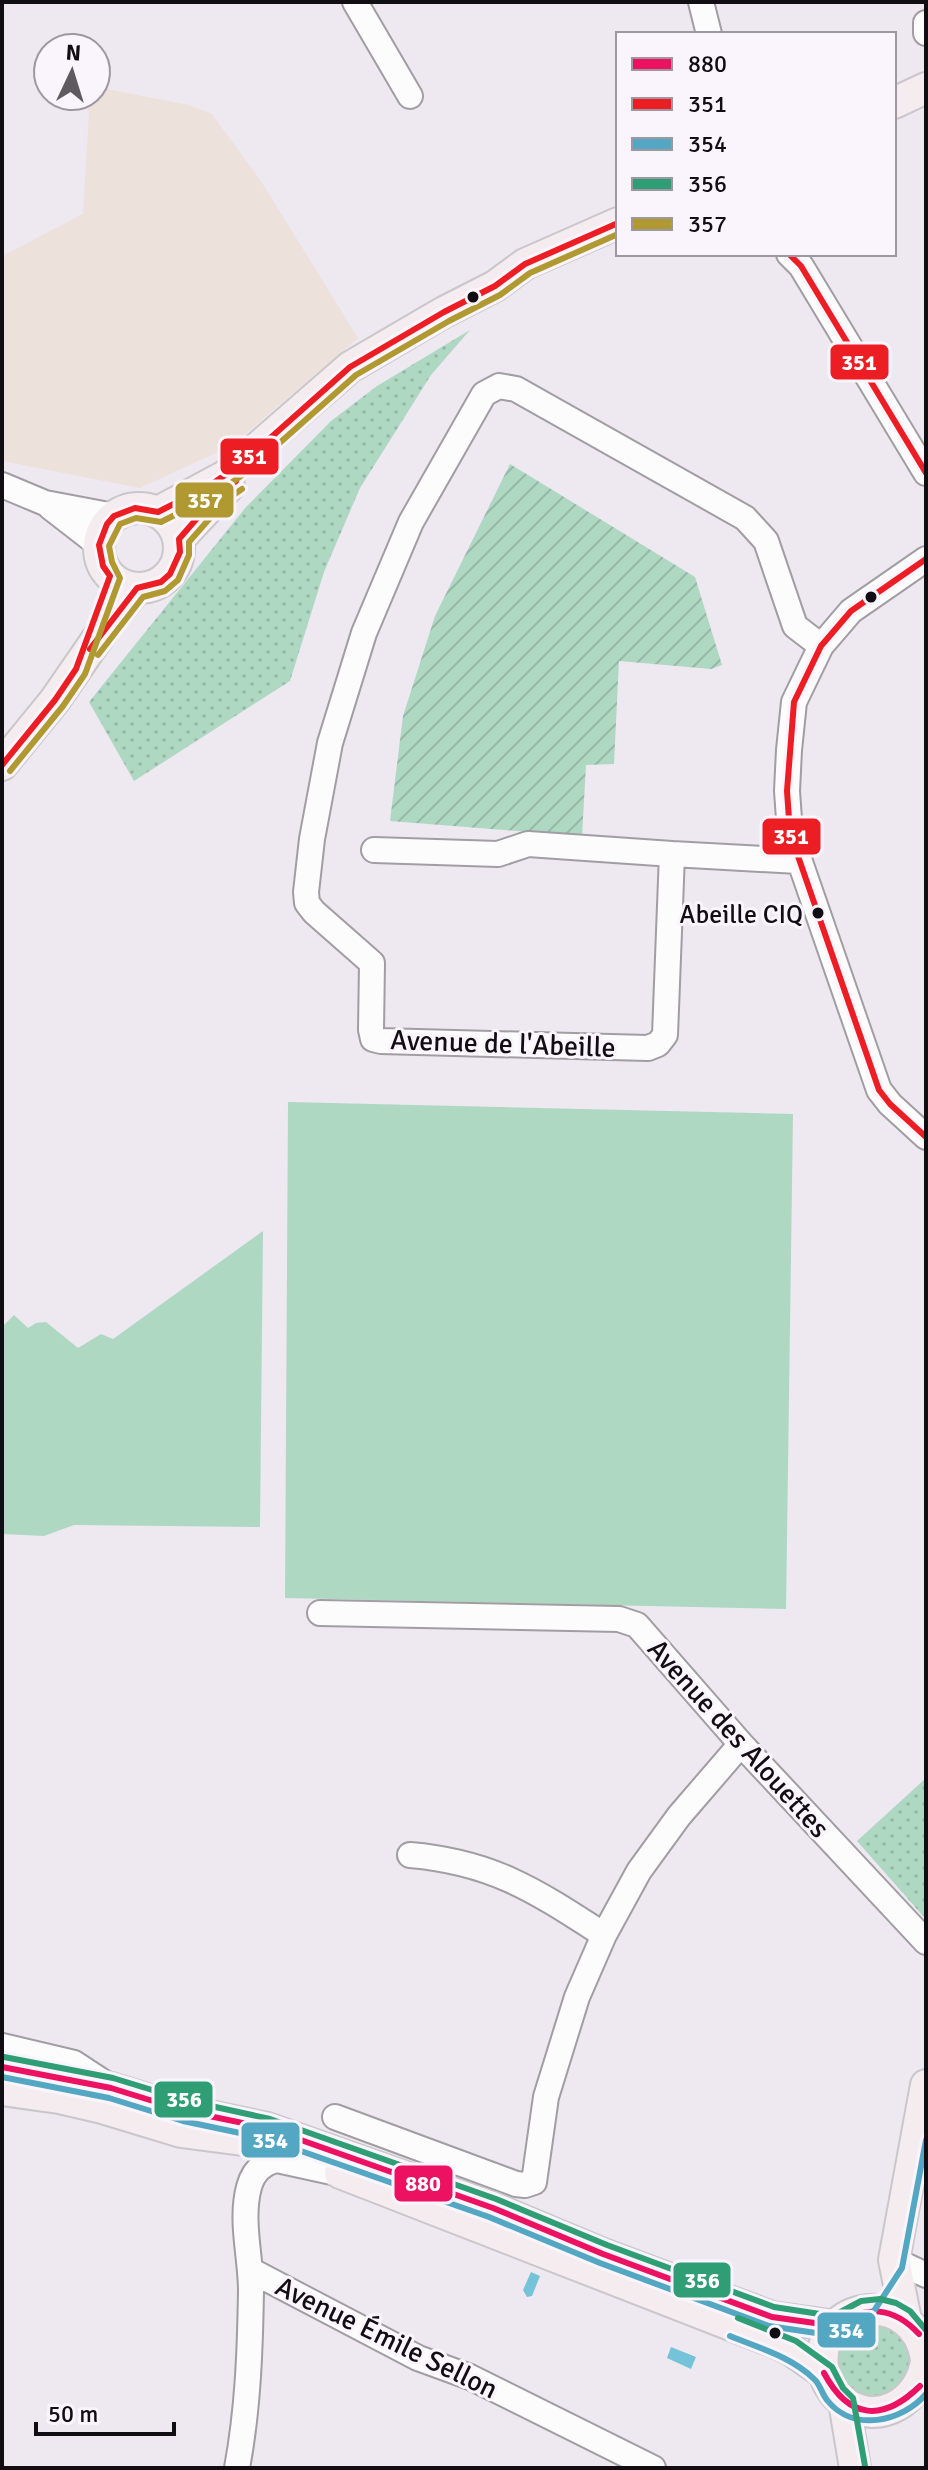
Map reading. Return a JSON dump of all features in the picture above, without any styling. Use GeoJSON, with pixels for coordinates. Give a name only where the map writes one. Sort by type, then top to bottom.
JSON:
{"type":"FeatureCollection","features":[{"type":"Feature","properties":{"kind":"main road"},"geometry":{"type":"LineString","coordinates":[[896,102],[926,88]]}},
{"type":"Feature","properties":{"kind":"main road"},"geometry":{"type":"LineString","coordinates":[[158,512],[225,476],[350,367],[495,286],[525,264],[616,224]]}},
{"type":"Feature","properties":{"kind":"main road"},"geometry":{"type":"LineString","coordinates":[[495,286],[531,280],[616,238]]}},
{"type":"Feature","properties":{"kind":"main road"},"geometry":{"type":"LineString","coordinates":[[179,539],[219,493],[275,450],[392,343]]}},
{"type":"Feature","properties":{"kind":"main road"},"geometry":{"type":"LineString","coordinates":[[135,508],[158,512],[175,528],[179,539],[180,552],[170,574],[161,582],[124,582],[103,566],[99,545],[107,524],[114,516],[135,508]]}},
{"type":"Feature","properties":{"kind":"main road"},"geometry":{"type":"LineString","coordinates":[[2,765],[55,700],[106,626],[124,582]]}},
{"type":"Feature","properties":{"kind":"main road"},"geometry":{"type":"LineString","coordinates":[[2,2067],[111,2088],[185,2111],[267,2128],[362,2160],[772,2317],[836,2326]]}},
{"type":"Feature","properties":{"kind":"main road"},"geometry":{"type":"LineString","coordinates":[[863,2310],[893,2262],[926,2085]]}},
{"type":"Feature","properties":{"kind":"main road"},"geometry":{"type":"LineString","coordinates":[[2,2090],[102,2108],[181,2132],[267,2143],[296,2151],[341,2174],[772,2341],[824,2373],[835,2394],[844,2402],[865,2411],[893,2408],[909,2399],[921,2354],[893,2262]]}},
{"type":"Feature","properties":{"kind":"main road"},"geometry":{"type":"LineString","coordinates":[[824,2373],[824,2348],[836,2326],[853,2313],[863,2310],[893,2312],[921,2354]]}},
{"type":"Feature","properties":{"kind":"main road"},"geometry":{"type":"LineString","coordinates":[[844,2402],[856,2464]]}},
{"type":"Feature","properties":{"kind":"main road"},"geometry":{"type":"LineString","coordinates":[[856,2464],[876,2412]]}},
{"type":"Feature","properties":{"kind":"street"},"geometry":{"type":"LineString","coordinates":[[355,2],[410,96]]}},
{"type":"Feature","properties":{"kind":"street"},"geometry":{"type":"LineString","coordinates":[[701,2],[708,32]]}},
{"type":"Feature","properties":{"kind":"street"},"geometry":{"type":"LineString","coordinates":[[926,23],[926,33]]}},
{"type":"Feature","properties":{"kind":"street"},"geometry":{"type":"LineString","coordinates":[[796,258],[926,473]]}},
{"type":"Feature","properties":{"kind":"street","name":"Avenue de l'Abeille"},"geometry":{"type":"LineString","coordinates":[[672,854],[665,1035],[658,1044],[648,1048],[373,1039],[372,963],[307,903],[312,839],[330,743],[364,633],[411,522],[484,394],[499,386],[516,389],[745,518],[766,541],[795,626],[821,646]]}},
{"type":"Feature","properties":{"kind":"street"},"geometry":{"type":"LineString","coordinates":[[2,485],[45,503],[114,516]]}},
{"type":"Feature","properties":{"kind":"street"},"geometry":{"type":"LineString","coordinates":[[45,503],[99,545]]}},
{"type":"Feature","properties":{"kind":"street"},"geometry":{"type":"LineString","coordinates":[[926,559],[851,611],[821,646],[800,686],[793,714],[787,791],[790,833],[798,861],[830,944],[879,1090],[926,1137]]}},
{"type":"Feature","properties":{"kind":"street"},"geometry":{"type":"LineString","coordinates":[[374,850],[498,854],[528,844],[798,861]]}},
{"type":"Feature","properties":{"kind":"street","name":"Avenue des Alouettes"},"geometry":{"type":"LineString","coordinates":[[320,1613],[619,1619],[637,1625],[741,1744],[926,1942]]}},
{"type":"Feature","properties":{"kind":"street"},"geometry":{"type":"LineString","coordinates":[[335,2117],[516,2184],[534,2182],[546,2097],[577,1997],[604,1935],[639,1871],[679,1816],[741,1744]]}},
{"type":"Feature","properties":{"kind":"street"},"geometry":{"type":"LineString","coordinates":[[410,1855],[444,1858],[499,1873],[546,1897],[604,1935]]}},
{"type":"Feature","properties":{"kind":"street"},"geometry":{"type":"LineString","coordinates":[[2,2046],[74,2063],[111,2088]]}},
{"type":"Feature","properties":{"kind":"street","name":"Avenue Émile Sellon"},"geometry":{"type":"LineString","coordinates":[[341,2174],[277,2160],[267,2162],[258,2169],[248,2193],[247,2258],[250,2270],[418,2358],[470,2377],[653,2468]]}},
{"type":"Feature","properties":{"kind":"street"},"geometry":{"type":"LineString","coordinates":[[893,2262],[926,2275]]}},
{"type":"Feature","properties":{"kind":"street"},"geometry":{"type":"LineString","coordinates":[[237,2468],[248,2397],[250,2270]]}},
{"type":"Feature","properties":{"kind":"shaded area"},"geometry":{"type":"Polygon","coordinates":[[[112,90],[189,105],[212,114],[261,181],[358,338],[231,446],[140,488],[2,461],[2,256],[83,214],[89,112],[112,112],[112,90]]]}},
{"type":"Feature","properties":{"kind":"green space"},"geometry":{"type":"Polygon","coordinates":[[[470,330],[431,375],[360,488],[324,572],[290,681],[134,781],[89,702],[246,507],[331,421],[377,386],[470,330]]]}},
{"type":"Feature","properties":{"kind":"green space"},"geometry":{"type":"Polygon","coordinates":[[[510,464],[695,577],[722,665],[711,669],[619,661],[614,764],[586,765],[582,836],[390,821],[403,716],[435,616],[510,464]]]}},
{"type":"Feature","properties":{"kind":"green space"},"geometry":{"type":"Polygon","coordinates":[[[288,1102],[793,1114],[786,1609],[285,1598],[288,1102]]]}},
{"type":"Feature","properties":{"kind":"green space"},"geometry":{"type":"Polygon","coordinates":[[[263,1231],[260,1527],[74,1525],[44,1536],[2,1534],[2,1327],[14,1315],[28,1328],[46,1322],[78,1348],[101,1334],[113,1339],[263,1231]]]}},
{"type":"Feature","properties":{"kind":"green space"},"geometry":{"type":"Polygon","coordinates":[[[926,1778],[926,1915],[923,1916],[857,1841],[926,1778]]]}},
{"type":"Feature","properties":{"kind":"green space"},"geometry":{"type":"Polygon","coordinates":[[[876,2321],[903,2334],[914,2361],[900,2390],[875,2400],[851,2392],[839,2377],[836,2351],[851,2329],[876,2321]]]}},
{"type":"Feature","properties":{"kind":"water"},"geometry":{"type":"Polygon","coordinates":[[[531,2272],[540,2276],[532,2296],[527,2297],[523,2290],[531,2272]]]}},
{"type":"Feature","properties":{"kind":"water"},"geometry":{"type":"Polygon","coordinates":[[[671,2347],[696,2357],[691,2369],[667,2358],[671,2347]]]}},
{"type":"Feature","properties":{"kind":"transit line","name":"351"},"geometry":{"type":"LineString","coordinates":[[2,765],[76,669],[110,576],[103,566],[99,545],[107,524],[114,516],[135,508],[158,512],[209,486],[241,464],[350,367],[495,286],[525,264],[616,224]]}},
{"type":"Feature","properties":{"kind":"transit line","name":"357"},"geometry":{"type":"LineString","coordinates":[[10,771],[85,674],[120,578],[109,546],[120,524],[136,518],[161,522],[214,495],[248,471],[356,375],[500,295],[530,273],[616,235]]}},
{"type":"Feature","properties":{"kind":"transit line","name":"351"},"geometry":{"type":"LineString","coordinates":[[791,256],[801,266],[926,473]]}},
{"type":"Feature","properties":{"kind":"transit line","name":"351"},"geometry":{"type":"LineString","coordinates":[[90,649],[137,588],[161,582],[170,574],[180,552],[179,539],[219,493],[236,481]]}},
{"type":"Feature","properties":{"kind":"transit line","name":"357"},"geometry":{"type":"LineString","coordinates":[[98,655],[143,597],[165,591],[178,580],[189,555],[189,542],[226,500],[242,489]]}},
{"type":"Feature","properties":{"kind":"transit line","name":"351"},"geometry":{"type":"LineString","coordinates":[[926,559],[851,611],[821,646],[794,702],[787,791],[790,833],[879,1090],[926,1137]]}},
{"type":"Feature","properties":{"kind":"transit line","name":"356"},"geometry":{"type":"LineString","coordinates":[[4,2057],[113,2078],[188,2101],[270,2119],[496,2199],[607,2245],[774,2307],[833,2316],[861,2301],[880,2299],[910,2311],[926,2330]]}},
{"type":"Feature","properties":{"kind":"transit line","name":"880"},"geometry":{"type":"LineString","coordinates":[[2,2067],[111,2088],[185,2111],[267,2128],[493,2208],[603,2254],[772,2317],[836,2326]]}},
{"type":"Feature","properties":{"kind":"transit line","name":"354"},"geometry":{"type":"LineString","coordinates":[[2,2077],[109,2098],[183,2121],[264,2138],[489,2217],[600,2263],[769,2326],[836,2336],[870,2317],[902,2268],[926,2140]]}},
{"type":"Feature","properties":{"kind":"transit line","name":"880"},"geometry":{"type":"LineString","coordinates":[[836,2326],[858,2314],[879,2312],[900,2318],[919,2334]]}},
{"type":"Feature","properties":{"kind":"transit line","name":"356"},"geometry":{"type":"LineString","coordinates":[[738,2318],[796,2341],[832,2367],[843,2388],[853,2398],[865,2466]]}},
{"type":"Feature","properties":{"kind":"transit line","name":"354"},"geometry":{"type":"LineString","coordinates":[[730,2336],[775,2354],[805,2371],[816,2381],[827,2400],[850,2417],[863,2420],[891,2417],[916,2404],[926,2394]]}},
{"type":"Feature","properties":{"kind":"transit line","name":"880"},"geometry":{"type":"LineString","coordinates":[[824,2373],[844,2400],[868,2411],[893,2406],[920,2386]]}},
{"type":"Feature","properties":{"kind":"place","name":"Abeille CIQ"},"geometry":{"type":"Point","coordinates":[818,913]}}]}
